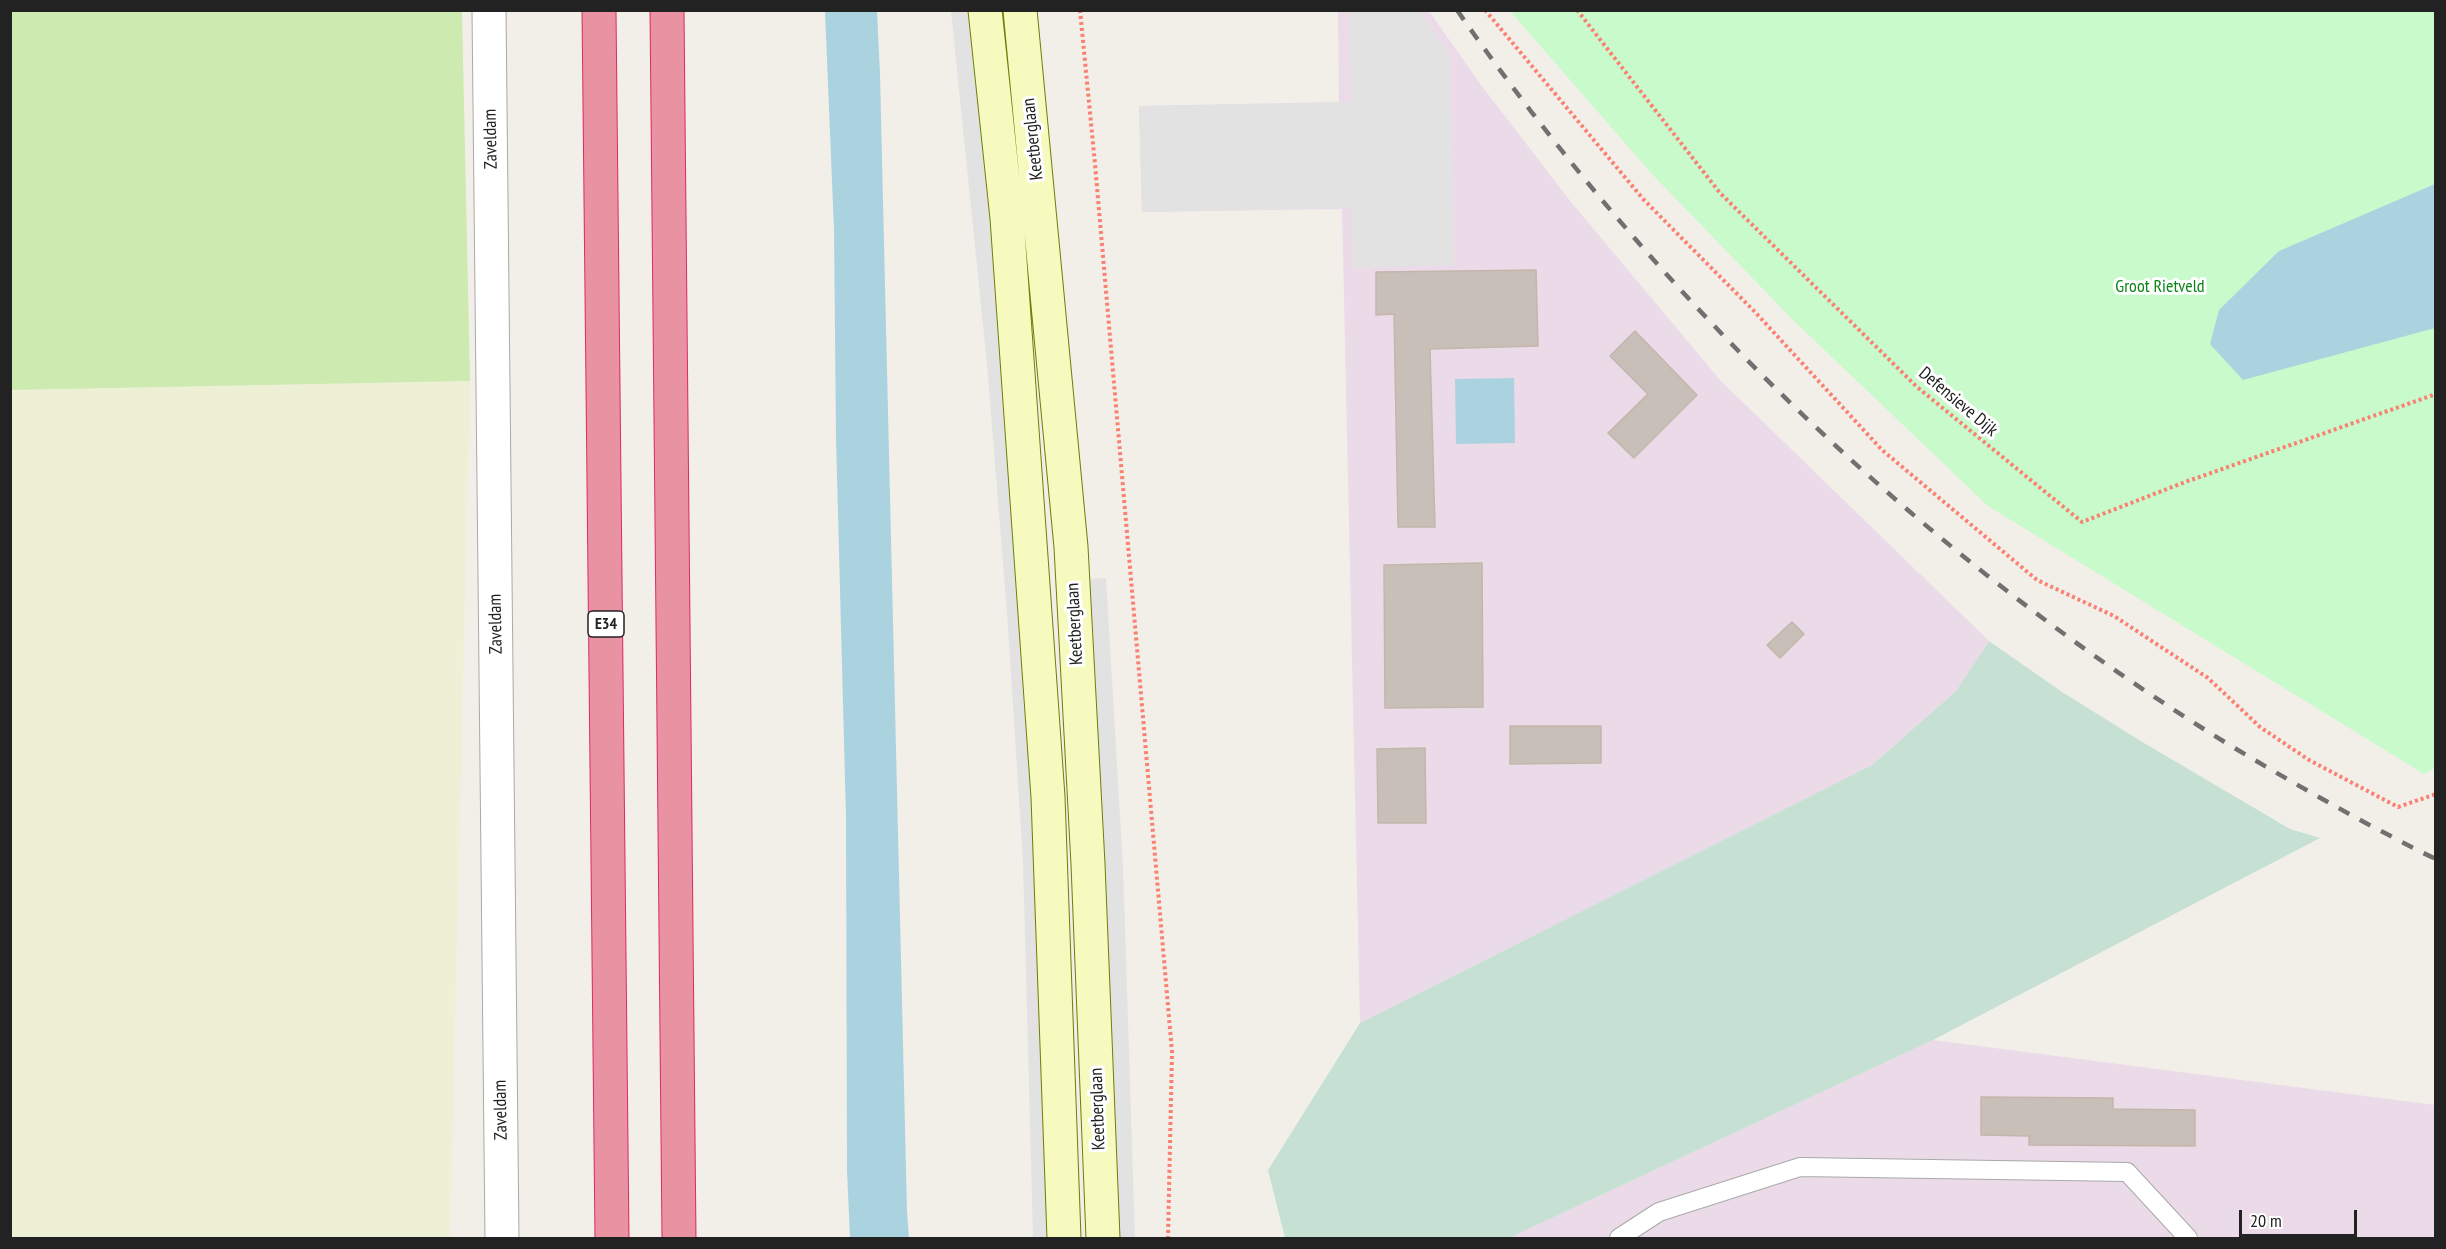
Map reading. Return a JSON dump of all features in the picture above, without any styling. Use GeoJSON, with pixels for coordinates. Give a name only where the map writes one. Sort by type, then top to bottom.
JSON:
{"type":"FeatureCollection","features":[{"type":"Feature","properties":{"kind":"highway","name":"E34"},"geometry":{"type":"LineString","coordinates":[[599,10],[612,1239]]}},
{"type":"Feature","properties":{"kind":"highway"},"geometry":{"type":"LineString","coordinates":[[667,10],[679,1239]]}},
{"type":"Feature","properties":{"kind":"main road","name":"Keetberglaan"},"geometry":{"type":"LineString","coordinates":[[985,10],[1007,218],[1048,785],[1064,1239]]}},
{"type":"Feature","properties":{"kind":"main road","name":"Keetberglaan"},"geometry":{"type":"LineString","coordinates":[[1020,10],[1071,547],[1103,1239]]}},
{"type":"Feature","properties":{"kind":"street","name":"Zaveldam"},"geometry":{"type":"LineString","coordinates":[[489,10],[502,1239]]}},
{"type":"Feature","properties":{"kind":"lane"},"geometry":{"type":"LineString","coordinates":[[1619,1239],[1659,1212],[1800,1167],[2127,1172],[2188,1239]]}},
{"type":"Feature","properties":{"kind":"path"},"geometry":{"type":"LineString","coordinates":[[1080,10],[1172,1052],[1168,1239]]}},
{"type":"Feature","properties":{"kind":"path"},"geometry":{"type":"LineString","coordinates":[[1485,10],[1644,200],[1755,312],[1882,450],[2037,580],[2114,616],[2208,678],[2260,727],[2309,760],[2398,807],[2436,794]]}},
{"type":"Feature","properties":{"kind":"path","name":"Defensieve Dijk"},"geometry":{"type":"LineString","coordinates":[[1577,10],[1720,193],[1917,387],[2082,522],[2184,482],[2436,394]]}},
{"type":"Feature","properties":{"kind":"shaded area"},"geometry":{"type":"Polygon","coordinates":[[[951,11],[972,11],[1027,612],[1052,1238],[1033,1238],[1023,861],[1007,613],[987,364],[951,11]]]}},
{"type":"Feature","properties":{"kind":"shaded area"},"geometry":{"type":"Polygon","coordinates":[[[1338,11],[1429,11],[1481,85],[1571,202],[1720,380],[1989,641],[1956,691],[1872,765],[1360,1023],[1342,209],[1142,212],[1139,106],[1339,102],[1338,11]]]}},
{"type":"Feature","properties":{"kind":"shaded area"},"geometry":{"type":"Polygon","coordinates":[[[1349,11],[1419,11],[1450,56],[1454,265],[1353,268],[1352,208],[1142,212],[1139,106],[1351,102],[1349,11]]]}},
{"type":"Feature","properties":{"kind":"shaded area"},"geometry":{"type":"Polygon","coordinates":[[[1106,578],[1123,867],[1135,1238],[1112,1238],[1085,579],[1106,578]]]}},
{"type":"Feature","properties":{"kind":"shaded area"},"geometry":{"type":"Polygon","coordinates":[[[1933,1040],[2435,1105],[2435,1238],[1509,1238],[1933,1040]]]}},
{"type":"Feature","properties":{"kind":"green space"},"geometry":{"type":"Polygon","coordinates":[[[10,11],[462,11],[470,381],[11,390],[10,11]]]}},
{"type":"Feature","properties":{"kind":"green space","name":"Groot Rietveld"},"geometry":{"type":"Polygon","coordinates":[[[1510,11],[2435,11],[2435,768],[2424,774],[1988,506],[1793,320],[1651,173],[1510,11]]]}},
{"type":"Feature","properties":{"kind":"green space"},"geometry":{"type":"Polygon","coordinates":[[[470,381],[450,1238],[11,1238],[11,390],[470,381]]]}},
{"type":"Feature","properties":{"kind":"green space"},"geometry":{"type":"Polygon","coordinates":[[[1989,641],[2062,692],[2144,743],[2290,829],[2320,838],[1933,1040],[1509,1238],[1285,1238],[1268,1170],[1360,1023],[1872,765],[1956,691],[1989,641]]]}},
{"type":"Feature","properties":{"kind":"water"},"geometry":{"type":"Polygon","coordinates":[[[825,11],[877,11],[909,1238],[850,1238],[847,1170],[846,817],[836,437],[834,230],[825,11]]]}},
{"type":"Feature","properties":{"kind":"water"},"geometry":{"type":"Polygon","coordinates":[[[2435,184],[2435,328],[2243,380],[2210,344],[2219,310],[2279,251],[2435,184]]]}},
{"type":"Feature","properties":{"kind":"water"},"geometry":{"type":"Polygon","coordinates":[[[1514,378],[1515,443],[1456,444],[1455,379],[1514,378]]]}},
{"type":"Feature","properties":{"kind":"building"},"geometry":{"type":"Polygon","coordinates":[[[1536,270],[1538,346],[1430,349],[1435,527],[1398,527],[1394,314],[1376,315],[1376,272],[1536,270]]]}},
{"type":"Feature","properties":{"kind":"building"},"geometry":{"type":"Polygon","coordinates":[[[1635,331],[1697,395],[1634,458],[1608,433],[1648,394],[1610,356],[1635,331]]]}},
{"type":"Feature","properties":{"kind":"building"},"geometry":{"type":"Polygon","coordinates":[[[1482,563],[1483,707],[1385,708],[1384,565],[1482,563]]]}},
{"type":"Feature","properties":{"kind":"building"},"geometry":{"type":"Polygon","coordinates":[[[1792,622],[1804,634],[1780,658],[1767,645],[1792,622]]]}},
{"type":"Feature","properties":{"kind":"building"},"geometry":{"type":"Polygon","coordinates":[[[1510,726],[1601,726],[1601,763],[1510,764],[1510,726]]]}},
{"type":"Feature","properties":{"kind":"building"},"geometry":{"type":"Polygon","coordinates":[[[1425,748],[1426,823],[1378,823],[1377,749],[1425,748]]]}},
{"type":"Feature","properties":{"kind":"building"},"geometry":{"type":"Polygon","coordinates":[[[1981,1097],[2113,1098],[2113,1109],[2195,1110],[2195,1146],[2029,1145],[2029,1136],[1981,1135],[1981,1097]]]}},
{"type":"Feature","properties":{"kind":"railway"},"geometry":{"type":"LineString","coordinates":[[1457,10],[1536,118],[1620,221],[1709,320],[1803,415],[1901,505],[2004,589],[2112,668],[2261,764],[2436,859]]}}]}
